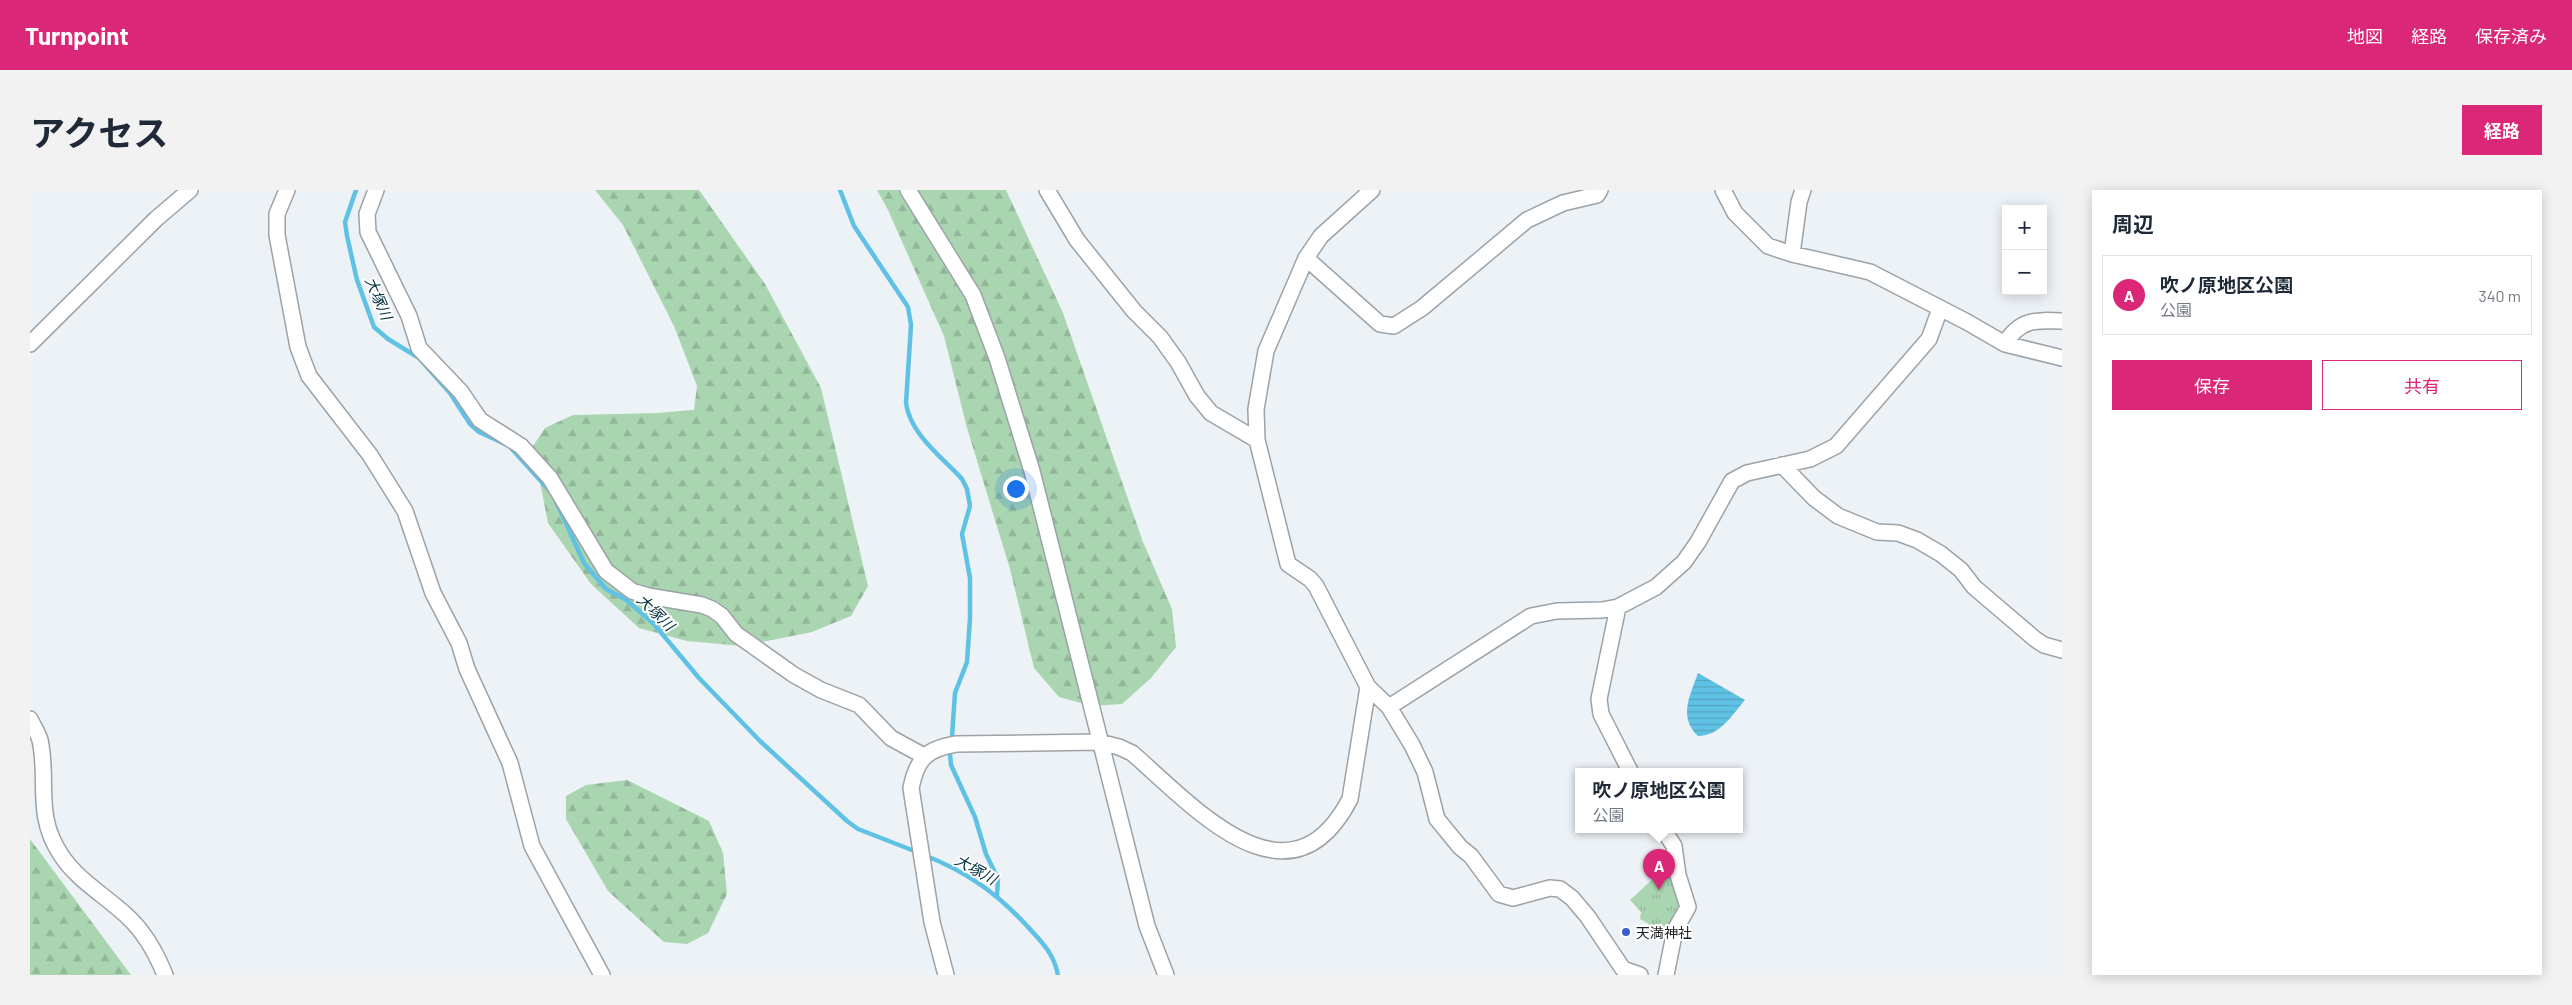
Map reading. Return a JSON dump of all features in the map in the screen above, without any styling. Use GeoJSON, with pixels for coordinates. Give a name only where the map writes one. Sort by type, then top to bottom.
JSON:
{"type":"FeatureCollection","features":[{"type":"Feature","properties":{"kind":"street"},"geometry":{"type":"LineString","coordinates":[[30,344],[156,219],[190,190]]}},
{"type":"Feature","properties":{"kind":"street"},"geometry":{"type":"LineString","coordinates":[[287,190],[277,214],[277,235],[298,347],[309,376],[370,455],[405,511],[433,593],[459,643],[467,669],[510,763],[532,846],[602,975]]}},
{"type":"Feature","properties":{"kind":"street"},"geometry":{"type":"LineString","coordinates":[[376,190],[368,214],[368,232],[409,316],[419,348],[461,392],[480,420],[521,446],[550,478],[606,571],[620,583],[640,594],[712,609],[722,616],[736,634],[794,675],[821,690],[859,705],[891,738],[924,756]]}},
{"type":"Feature","properties":{"kind":"street"},"geometry":{"type":"LineString","coordinates":[[908,190],[973,295],[997,358],[1032,471],[1147,926],[1166,975]]}},
{"type":"Feature","properties":{"kind":"street"},"geometry":{"type":"LineString","coordinates":[[1047,190],[1078,240],[1134,311],[1160,338],[1178,362],[1197,396],[1211,413],[1257,440]]}},
{"type":"Feature","properties":{"kind":"street"},"geometry":{"type":"LineString","coordinates":[[1372,190],[1321,236],[1306,258],[1266,351],[1256,409],[1257,440],[1288,564],[1310,579],[1316,586],[1368,687],[1389,707],[1412,745],[1425,772],[1437,819],[1460,847],[1471,856],[1499,894],[1513,898],[1550,888],[1560,889],[1572,898],[1588,917],[1623,968],[1640,975]]}},
{"type":"Feature","properties":{"kind":"street"},"geometry":{"type":"LineString","coordinates":[[1306,258],[1380,324],[1394,326],[1422,308],[1528,220],[1563,202],[1597,195],[1600,190]]}},
{"type":"Feature","properties":{"kind":"street"},"geometry":{"type":"LineString","coordinates":[[1723,190],[1735,213],[1768,246],[1792,254],[1870,272],[1967,322],[2005,344],[2062,358]]}},
{"type":"Feature","properties":{"kind":"street"},"geometry":{"type":"LineString","coordinates":[[1792,254],[1799,202],[1803,190]]}},
{"type":"Feature","properties":{"kind":"street"},"geometry":{"type":"LineString","coordinates":[[1389,707],[1531,616],[1558,611],[1602,610],[1618,607],[1656,587],[1684,562],[1698,542],[1732,481],[1747,473],[1810,459],[1836,446],[1929,339],[1940,309]]}},
{"type":"Feature","properties":{"kind":"street"},"geometry":{"type":"LineString","coordinates":[[2005,344],[2011,332],[2024,324],[2037,320],[2062,321]]}},
{"type":"Feature","properties":{"kind":"street"},"geometry":{"type":"LineString","coordinates":[[1782,465],[1814,498],[1838,516],[1877,532],[1898,533],[1917,540],[1941,554],[1961,570],[1974,587],[2035,639],[2044,645],[2062,650]]}},
{"type":"Feature","properties":{"kind":"street"},"geometry":{"type":"LineString","coordinates":[[1618,607],[1599,699],[1601,714],[1628,768]]}},
{"type":"Feature","properties":{"kind":"street"},"geometry":{"type":"LineString","coordinates":[[946,975],[932,922],[911,788],[915,770],[924,756],[939,747],[956,744],[1099,742],[1119,747],[1132,753],[1210,821],[1243,842],[1269,850],[1293,850],[1316,842],[1341,815],[1350,799],[1368,687]]}},
{"type":"Feature","properties":{"kind":"street"},"geometry":{"type":"LineString","coordinates":[[30,719],[39,738],[43,760],[42,797],[48,830],[60,854],[77,875],[130,918],[148,943],[165,975]]}},
{"type":"Feature","properties":{"kind":"street"},"geometry":{"type":"LineString","coordinates":[[1666,833],[1674,846],[1678,875],[1688,907],[1675,930],[1666,975]]}},
{"type":"Feature","properties":{"kind":"green space"},"geometry":{"type":"Polygon","coordinates":[[[595,190],[699,190],[765,284],[821,388],[868,586],[851,616],[812,632],[742,646],[687,641],[639,628],[591,584],[548,523],[533,446],[545,428],[573,415],[694,410],[697,386],[674,326],[623,225],[595,190]]]}},
{"type":"Feature","properties":{"kind":"green space"},"geometry":{"type":"Polygon","coordinates":[[[877,190],[1006,190],[1063,313],[1143,542],[1172,609],[1176,647],[1151,678],[1122,704],[1092,706],[1059,697],[1034,668],[1010,569],[967,428],[944,336],[888,210],[877,190]]]}},
{"type":"Feature","properties":{"kind":"green space"},"geometry":{"type":"Polygon","coordinates":[[[627,780],[709,821],[723,853],[727,894],[708,933],[687,944],[664,942],[608,891],[566,819],[566,796],[586,785],[627,780]]]}},
{"type":"Feature","properties":{"kind":"green space"},"geometry":{"type":"Polygon","coordinates":[[[30,839],[131,975],[30,975],[30,839]]]}},
{"type":"Feature","properties":{"kind":"green space"},"geometry":{"type":"Polygon","coordinates":[[[1671,862],[1681,902],[1680,910],[1664,933],[1640,919],[1641,912],[1630,900],[1671,862]]]}},
{"type":"Feature","properties":{"kind":"water"},"geometry":{"type":"Polygon","coordinates":[[[1698,673],[1745,700],[1719,729],[1713,733],[1698,736],[1688,721],[1687,714],[1689,698],[1698,673]]]}},
{"type":"Feature","properties":{"kind":"waterway","name":"大塚川"},"geometry":{"type":"LineString","coordinates":[[356,190],[345,222],[357,280],[374,327],[388,339],[419,358],[450,393],[470,424],[479,432],[505,444]]}},
{"type":"Feature","properties":{"kind":"waterway"},"geometry":{"type":"LineString","coordinates":[[840,190],[854,226],[908,307],[911,325],[906,403],[909,414],[920,435],[962,479],[967,489],[970,506],[962,534],[970,578],[970,618],[967,662],[955,693],[952,736]]}},
{"type":"Feature","properties":{"kind":"waterway","name":"大塚川"},"geometry":{"type":"LineString","coordinates":[[511,448],[549,490]]}},
{"type":"Feature","properties":{"kind":"waterway","name":"大塚川"},"geometry":{"type":"LineString","coordinates":[[555,499],[584,563],[606,589],[625,599],[653,623],[699,678],[760,741],[858,829],[917,852]]}},
{"type":"Feature","properties":{"kind":"waterway"},"geometry":{"type":"LineString","coordinates":[[950,754],[951,765],[975,817],[986,854],[998,879],[997,895]]}},
{"type":"Feature","properties":{"kind":"waterway","name":"大塚川"},"geometry":{"type":"LineString","coordinates":[[924,855],[968,876],[1005,904],[1047,949],[1054,961],[1058,975]]}},
{"type":"Feature","properties":{"kind":"place","name":"吹ノ原地区公園"},"geometry":{"type":"Point","coordinates":[1659,890]}},
{"type":"Feature","properties":{"kind":"place","name":"天満神社"},"geometry":{"type":"Point","coordinates":[1626,932]}}]}
